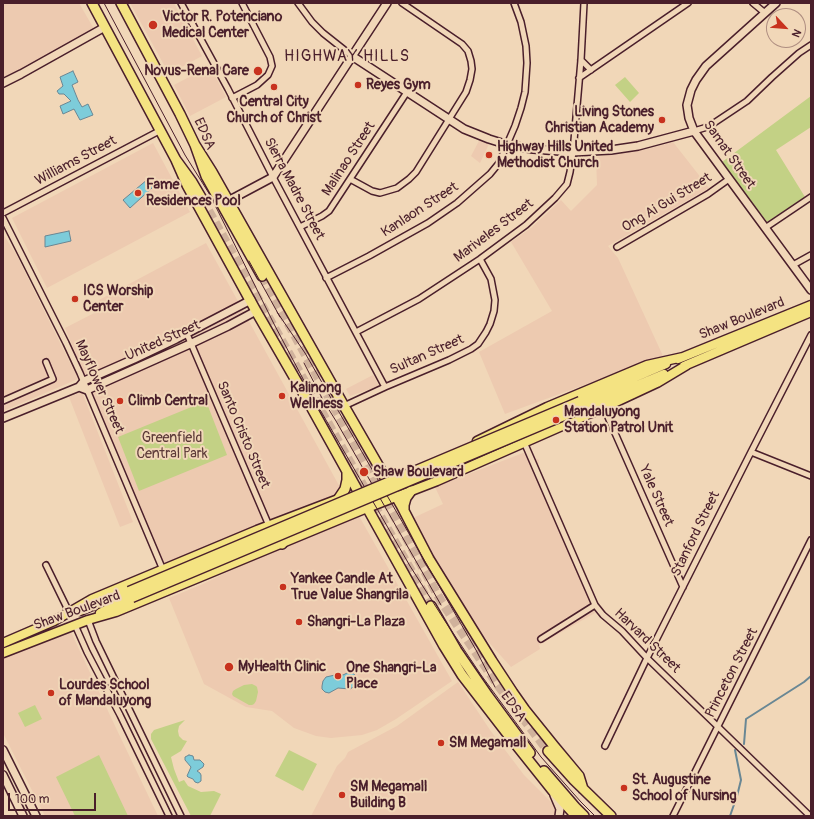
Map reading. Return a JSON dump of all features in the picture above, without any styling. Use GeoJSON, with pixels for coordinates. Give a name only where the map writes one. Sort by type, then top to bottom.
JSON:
{"type":"FeatureCollection","features":[{"type":"Feature","properties":{"kind":"highway"},"geometry":{"type":"LineString","coordinates":[[92,3],[176,160],[187,185],[444,646],[462,675],[553,791],[576,816]]}},
{"type":"Feature","properties":{"kind":"highway","name":"EDSA"},"geometry":{"type":"LineString","coordinates":[[121,3],[180,114],[195,146],[206,176],[262,276]]}},
{"type":"Feature","properties":{"kind":"highway"},"geometry":{"type":"LineString","coordinates":[[195,146],[212,172],[404,510],[429,559],[492,661],[525,710],[579,776],[583,789]]}},
{"type":"Feature","properties":{"kind":"highway"},"geometry":{"type":"LineString","coordinates":[[176,160],[202,198]]}},
{"type":"Feature","properties":{"kind":"highway"},"geometry":{"type":"LineString","coordinates":[[280,545],[289,534],[306,523],[363,499],[384,484],[522,430]]}},
{"type":"Feature","properties":{"kind":"highway"},"geometry":{"type":"LineString","coordinates":[[339,498],[344,491],[346,484],[346,468]]}},
{"type":"Feature","properties":{"kind":"highway"},"geometry":{"type":"LineString","coordinates":[[368,508],[374,496],[388,483]]}},
{"type":"Feature","properties":{"kind":"highway"},"geometry":{"type":"LineString","coordinates":[[404,510],[406,498],[411,491]]}},
{"type":"Feature","properties":{"kind":"highway","name":"EDSA"},"geometry":{"type":"LineString","coordinates":[[431,606],[457,650],[536,762],[584,816]]}},
{"type":"Feature","properties":{"kind":"highway"},"geometry":{"type":"LineString","coordinates":[[548,751],[558,764],[611,816]]}},
{"type":"Feature","properties":{"kind":"main road","name":"Shaw Boulevard"},"geometry":{"type":"LineString","coordinates":[[131,594],[685,361],[811,305]]}},
{"type":"Feature","properties":{"kind":"main road","name":"Shaw Boulevard"},"geometry":{"type":"LineString","coordinates":[[455,455],[524,418],[647,365],[685,361],[811,312]]}},
{"type":"Feature","properties":{"kind":"main road","name":"Shaw Boulevard"},"geometry":{"type":"LineString","coordinates":[[3,653],[88,620],[116,612],[461,470],[657,383],[685,361]]}},
{"type":"Feature","properties":{"kind":"main road"},"geometry":{"type":"LineString","coordinates":[[524,418],[522,430],[524,442]]}},
{"type":"Feature","properties":{"kind":"main road"},"geometry":{"type":"LineString","coordinates":[[516,422],[522,430],[533,439]]}},
{"type":"Feature","properties":{"kind":"main road"},"geometry":{"type":"LineString","coordinates":[[455,455],[461,470]]}},
{"type":"Feature","properties":{"kind":"main road","name":"Shaw Boulevard"},"geometry":{"type":"LineString","coordinates":[[3,643],[54,621],[92,599],[269,525],[358,491],[388,483]]}},
{"type":"Feature","properties":{"kind":"main road"},"geometry":{"type":"LineString","coordinates":[[257,530],[265,538],[266,550]]}},
{"type":"Feature","properties":{"kind":"main road"},"geometry":{"type":"LineString","coordinates":[[88,620],[131,594]]}},
{"type":"Feature","properties":{"kind":"main road"},"geometry":{"type":"LineString","coordinates":[[54,621],[131,594]]}},
{"type":"Feature","properties":{"kind":"street","name":"Sierra Madre Street"},"geometry":{"type":"LineString","coordinates":[[180,3],[385,387]]}},
{"type":"Feature","properties":{"kind":"street"},"geometry":{"type":"LineString","coordinates":[[232,98],[257,85],[268,75],[272,66],[270,57],[242,3]]}},
{"type":"Feature","properties":{"kind":"street"},"geometry":{"type":"LineString","coordinates":[[298,3],[312,22],[323,33],[352,56],[450,120],[489,139],[508,145],[533,149],[573,152],[611,150],[638,146],[704,128],[747,101],[799,53],[811,45]]}},
{"type":"Feature","properties":{"kind":"street"},"geometry":{"type":"LineString","coordinates":[[228,200],[273,177],[387,3]]}},
{"type":"Feature","properties":{"kind":"street"},"geometry":{"type":"LineString","coordinates":[[350,179],[372,191],[380,193],[397,188],[409,179],[416,172],[450,120],[466,92],[470,80],[472,69],[471,61],[468,51],[462,44],[402,3]]}},
{"type":"Feature","properties":{"kind":"street","name":"Kanlaon Street"},"geometry":{"type":"LineString","coordinates":[[326,278],[398,241],[428,223],[457,203],[490,174],[499,163],[508,145],[526,92],[527,63],[525,36],[520,17],[514,3]]}},
{"type":"Feature","properties":{"kind":"street","name":"Mariveles Street"},"geometry":{"type":"LineString","coordinates":[[356,332],[419,299],[480,259],[526,225],[561,191],[566,184],[573,152],[581,60],[584,3]]}},
{"type":"Feature","properties":{"kind":"street"},"geometry":{"type":"LineString","coordinates":[[579,78],[688,3]]}},
{"type":"Feature","properties":{"kind":"street"},"geometry":{"type":"LineString","coordinates":[[753,3],[764,13]]}},
{"type":"Feature","properties":{"kind":"street","name":"Samat Street"},"geometry":{"type":"LineString","coordinates":[[776,3],[706,66],[691,90],[687,105],[689,118],[694,131],[811,290]]}},
{"type":"Feature","properties":{"kind":"street"},"geometry":{"type":"LineString","coordinates":[[3,83],[105,27]]}},
{"type":"Feature","properties":{"kind":"street"},"geometry":{"type":"LineString","coordinates":[[581,60],[591,70]]}},
{"type":"Feature","properties":{"kind":"street","name":"Malinao Street"},"geometry":{"type":"LineString","coordinates":[[300,227],[329,211],[407,92]]}},
{"type":"Feature","properties":{"kind":"street","name":"Williams Street"},"geometry":{"type":"LineString","coordinates":[[3,213],[160,130]]}},
{"type":"Feature","properties":{"kind":"street","name":"Ong Ai Gui Street"},"geometry":{"type":"LineString","coordinates":[[617,247],[708,194],[729,179]]}},
{"type":"Feature","properties":{"kind":"street"},"geometry":{"type":"LineString","coordinates":[[765,228],[811,197]]}},
{"type":"Feature","properties":{"kind":"street","name":"Mayflower Street"},"geometry":{"type":"LineString","coordinates":[[3,218],[84,381],[163,570]]}},
{"type":"Feature","properties":{"kind":"street"},"geometry":{"type":"LineString","coordinates":[[793,265],[811,255]]}},
{"type":"Feature","properties":{"kind":"street","name":"Sultan Street"},"geometry":{"type":"LineString","coordinates":[[344,406],[449,360],[478,344],[490,324],[494,311],[495,300],[491,278],[480,259]]}},
{"type":"Feature","properties":{"kind":"street","name":"United Street"},"geometry":{"type":"LineString","coordinates":[[3,418],[79,387],[84,381],[186,334],[250,300]]}},
{"type":"Feature","properties":{"kind":"street"},"geometry":{"type":"LineString","coordinates":[[242,305],[248,315]]}},
{"type":"Feature","properties":{"kind":"street","name":"United Street"},"geometry":{"type":"LineString","coordinates":[[87,390],[190,344],[256,311]]}},
{"type":"Feature","properties":{"kind":"street","name":"Santo Cristo Street"},"geometry":{"type":"LineString","coordinates":[[186,334],[269,525],[280,545]]}},
{"type":"Feature","properties":{"kind":"street","name":"Stanford Street"},"geometry":{"type":"LineString","coordinates":[[605,746],[647,658],[811,335]]}},
{"type":"Feature","properties":{"kind":"street"},"geometry":{"type":"LineString","coordinates":[[3,401],[53,379],[46,362]]}},
{"type":"Feature","properties":{"kind":"street"},"geometry":{"type":"LineString","coordinates":[[79,387],[87,390]]}},
{"type":"Feature","properties":{"kind":"street","name":"Yale Street"},"geometry":{"type":"LineString","coordinates":[[607,415],[683,587]]}},
{"type":"Feature","properties":{"kind":"street","name":"Harvard Street"},"geometry":{"type":"LineString","coordinates":[[524,442],[596,605],[602,615],[622,631],[647,658],[810,816]]}},
{"type":"Feature","properties":{"kind":"street"},"geometry":{"type":"LineString","coordinates":[[751,452],[811,476]]}},
{"type":"Feature","properties":{"kind":"street","name":"Princeton Street"},"geometry":{"type":"LineString","coordinates":[[673,816],[811,540]]}},
{"type":"Feature","properties":{"kind":"street"},"geometry":{"type":"LineString","coordinates":[[46,565],[69,612]]}},
{"type":"Feature","properties":{"kind":"street"},"geometry":{"type":"LineString","coordinates":[[541,639],[596,605]]}},
{"type":"Feature","properties":{"kind":"street"},"geometry":{"type":"LineString","coordinates":[[88,620],[96,641],[181,816]]}},
{"type":"Feature","properties":{"kind":"street"},"geometry":{"type":"LineString","coordinates":[[75,625],[169,816]]}},
{"type":"Feature","properties":{"kind":"street"},"geometry":{"type":"LineString","coordinates":[[3,750],[35,814],[23,816],[3,775]]}},
{"type":"Feature","properties":{"kind":"street"},"geometry":{"type":"LineString","coordinates":[[553,791],[560,809],[559,816]]}},
{"type":"Feature","properties":{"kind":"shaded area"},"geometry":{"type":"Polygon","coordinates":[[[3,3],[79,3],[94,29],[3,79],[3,3]]]}},
{"type":"Feature","properties":{"kind":"shaded area"},"geometry":{"type":"Polygon","coordinates":[[[130,3],[174,3],[202,56],[169,74],[130,3]]]}},
{"type":"Feature","properties":{"kind":"shaded area"},"geometry":{"type":"Polygon","coordinates":[[[210,66],[226,97],[190,116],[174,85],[210,66]]]}},
{"type":"Feature","properties":{"kind":"shaded area"},"geometry":{"type":"Polygon","coordinates":[[[480,139],[489,144],[480,163],[471,156],[480,139]]]}},
{"type":"Feature","properties":{"kind":"shaded area"},"geometry":{"type":"Polygon","coordinates":[[[673,142],[709,188],[608,246],[618,258],[663,356],[505,414],[479,352],[552,311],[511,242],[531,228],[561,200],[571,211],[597,185],[596,157],[648,149],[673,142]]]}},
{"type":"Feature","properties":{"kind":"shaded area"},"geometry":{"type":"Polygon","coordinates":[[[153,143],[190,212],[47,288],[12,218],[153,143]]]}},
{"type":"Feature","properties":{"kind":"shaded area"},"geometry":{"type":"Polygon","coordinates":[[[3,234],[16,254],[78,379],[3,411],[3,234]]]}},
{"type":"Feature","properties":{"kind":"shaded area"},"geometry":{"type":"Polygon","coordinates":[[[206,243],[342,491],[340,494],[267,522],[164,565],[65,328],[102,309],[99,300],[206,243]]]}},
{"type":"Feature","properties":{"kind":"shaded area"},"geometry":{"type":"Polygon","coordinates":[[[373,375],[379,386],[350,396],[346,389],[373,375]]]}},
{"type":"Feature","properties":{"kind":"shaded area"},"geometry":{"type":"Polygon","coordinates":[[[82,392],[133,522],[120,527],[69,397],[82,392]]]}},
{"type":"Feature","properties":{"kind":"shaded area"},"geometry":{"type":"Polygon","coordinates":[[[523,453],[539,460],[537,478],[595,613],[539,645],[540,649],[511,667],[474,626],[424,540],[413,518],[443,504],[435,487],[523,453]]]}},
{"type":"Feature","properties":{"kind":"shaded area","name":"Shangri-La Plaza"},"geometry":{"type":"Polygon","coordinates":[[[359,516],[452,681],[377,730],[362,735],[331,738],[316,736],[294,728],[272,711],[246,707],[204,684],[169,598],[203,584],[261,556],[359,516]]]}},
{"type":"Feature","properties":{"kind":"shaded area","name":"Lourdes School of Mandaluyong"},"geometry":{"type":"Polygon","coordinates":[[[70,630],[158,816],[45,816],[3,733],[3,658],[70,630]]]}},
{"type":"Feature","properties":{"kind":"shaded area","name":"SM Megamall"},"geometry":{"type":"Polygon","coordinates":[[[458,682],[490,730],[524,775],[565,816],[311,816],[337,766],[345,758],[348,752],[397,726],[458,682]]]}},
{"type":"Feature","properties":{"kind":"green space"},"geometry":{"type":"Polygon","coordinates":[[[625,77],[639,93],[630,102],[615,85],[625,77]]]}},
{"type":"Feature","properties":{"kind":"green space"},"geometry":{"type":"Polygon","coordinates":[[[811,96],[811,127],[776,150],[805,197],[767,222],[722,162],[811,96]]]}},
{"type":"Feature","properties":{"kind":"green space","name":"Greenfield Central Park"},"geometry":{"type":"Polygon","coordinates":[[[206,401],[227,455],[139,491],[118,437],[206,401]]]}},
{"type":"Feature","properties":{"kind":"green space"},"geometry":{"type":"Polygon","coordinates":[[[252,684],[257,687],[258,692],[254,704],[249,705],[233,696],[233,691],[236,689],[244,685],[252,684]]]}},
{"type":"Feature","properties":{"kind":"green space"},"geometry":{"type":"Polygon","coordinates":[[[35,705],[42,719],[25,727],[18,713],[35,705]]]}},
{"type":"Feature","properties":{"kind":"green space"},"geometry":{"type":"Polygon","coordinates":[[[185,720],[179,726],[178,731],[179,736],[183,740],[187,741],[181,751],[171,757],[174,769],[179,782],[184,780],[188,786],[201,792],[214,791],[221,794],[210,816],[191,816],[151,739],[151,734],[154,730],[185,720]]]}},
{"type":"Feature","properties":{"kind":"green space"},"geometry":{"type":"Polygon","coordinates":[[[289,750],[317,764],[303,791],[275,776],[289,750]]]}},
{"type":"Feature","properties":{"kind":"green space"},"geometry":{"type":"Polygon","coordinates":[[[99,755],[128,816],[75,816],[56,777],[99,755]]]}},
{"type":"Feature","properties":{"kind":"water"},"geometry":{"type":"Polygon","coordinates":[[[73,71],[78,82],[72,85],[78,100],[82,107],[88,104],[93,115],[80,120],[74,109],[63,114],[60,106],[71,101],[64,94],[59,94],[57,91],[63,86],[60,77],[73,71]]]}},
{"type":"Feature","properties":{"kind":"water","name":"Fame Residences Pool"},"geometry":{"type":"Polygon","coordinates":[[[148,179],[153,187],[130,208],[123,200],[148,179]]]}},
{"type":"Feature","properties":{"kind":"water"},"geometry":{"type":"Polygon","coordinates":[[[69,231],[71,241],[45,247],[45,236],[69,231]]]}},
{"type":"Feature","properties":{"kind":"water"},"geometry":{"type":"Polygon","coordinates":[[[351,672],[357,678],[357,682],[355,686],[350,689],[338,688],[329,693],[322,689],[323,681],[326,677],[343,675],[351,672]]]}},
{"type":"Feature","properties":{"kind":"water"},"geometry":{"type":"Polygon","coordinates":[[[189,755],[193,756],[194,760],[200,760],[204,764],[203,767],[197,771],[201,775],[201,781],[198,783],[187,776],[191,767],[185,760],[185,757],[189,755]]]}},
{"type":"Feature","properties":{"kind":"waterway"},"geometry":{"type":"LineString","coordinates":[[744,744],[746,719],[811,676]]}},
{"type":"Feature","properties":{"kind":"waterway"},"geometry":{"type":"LineString","coordinates":[[730,816],[741,780],[735,750]]}},
{"type":"Feature","properties":{"kind":"tunnel"},"geometry":{"type":"LineString","coordinates":[[202,199],[431,606]]}},
{"type":"Feature","properties":{"kind":"tunnel"},"geometry":{"type":"LineString","coordinates":[[262,276],[441,601],[497,684],[548,751]]}},
{"type":"Feature","properties":{"kind":"tram line"},"geometry":{"type":"LineString","coordinates":[[104,3],[185,155],[210,195],[274,324],[311,394],[410,566],[481,675],[541,757],[595,816]]}},
{"type":"Feature","properties":{"kind":"tram line"},"geometry":{"type":"LineString","coordinates":[[249,261],[280,317]]}},
{"type":"Feature","properties":{"kind":"tram line"},"geometry":{"type":"LineString","coordinates":[[277,312],[305,353],[476,650],[495,687]]}},
{"type":"Feature","properties":{"kind":"tram line"},"geometry":{"type":"LineString","coordinates":[[304,363],[323,400]]}},
{"type":"Feature","properties":{"kind":"tram line"},"geometry":{"type":"LineString","coordinates":[[321,397],[441,605]]}},
{"type":"Feature","properties":{"kind":"place","name":"Victor R. Potenciano Medical Center"},"geometry":{"type":"Point","coordinates":[153,25]}},
{"type":"Feature","properties":{"kind":"place","name":"Novus-Renal Care"},"geometry":{"type":"Point","coordinates":[258,71]}},
{"type":"Feature","properties":{"kind":"place","name":"Reyes Gym"},"geometry":{"type":"Point","coordinates":[358,85]}},
{"type":"Feature","properties":{"kind":"place","name":"Central City Church of Christ"},"geometry":{"type":"Point","coordinates":[274,87]}},
{"type":"Feature","properties":{"kind":"place","name":"Living Stones Christian Academy"},"geometry":{"type":"Point","coordinates":[662,120]}},
{"type":"Feature","properties":{"kind":"place","name":"Highway Hills United Methodist Church"},"geometry":{"type":"Point","coordinates":[489,155]}},
{"type":"Feature","properties":{"kind":"place","name":"Fame Residences Pool"},"geometry":{"type":"Point","coordinates":[138,193]}},
{"type":"Feature","properties":{"kind":"place","name":"ICS Worship Center"},"geometry":{"type":"Point","coordinates":[75,299]}},
{"type":"Feature","properties":{"kind":"place","name":"Kalinong Wellness"},"geometry":{"type":"Point","coordinates":[282,396]}},
{"type":"Feature","properties":{"kind":"place","name":"Climb Central"},"geometry":{"type":"Point","coordinates":[120,401]}},
{"type":"Feature","properties":{"kind":"place","name":"Mandaluyong Station Patrol Unit"},"geometry":{"type":"Point","coordinates":[556,420]}},
{"type":"Feature","properties":{"kind":"place","name":"Shaw Boulevard"},"geometry":{"type":"Point","coordinates":[364,472]}},
{"type":"Feature","properties":{"kind":"place","name":"Yankee Candle At True Value Shangrila"},"geometry":{"type":"Point","coordinates":[283,587]}},
{"type":"Feature","properties":{"kind":"place","name":"Shangri-La Plaza"},"geometry":{"type":"Point","coordinates":[299,622]}},
{"type":"Feature","properties":{"kind":"place","name":"MyHealth Clinic"},"geometry":{"type":"Point","coordinates":[229,667]}},
{"type":"Feature","properties":{"kind":"place","name":"One Shangri-La Place"},"geometry":{"type":"Point","coordinates":[338,676]}},
{"type":"Feature","properties":{"kind":"place","name":"Lourdes School of Mandaluyong"},"geometry":{"type":"Point","coordinates":[51,693]}},
{"type":"Feature","properties":{"kind":"place","name":"SM Megamall"},"geometry":{"type":"Point","coordinates":[441,743]}},
{"type":"Feature","properties":{"kind":"place","name":"St. Augustine School of Nursing"},"geometry":{"type":"Point","coordinates":[624,788]}},
{"type":"Feature","properties":{"kind":"place","name":"SM Megamall Building B"},"geometry":{"type":"Point","coordinates":[342,795]}},
{"type":"Feature","properties":{"kind":"district","name":"HIGHWAY HILLS"},"geometry":{"type":"Point","coordinates":[347,57]}}]}
